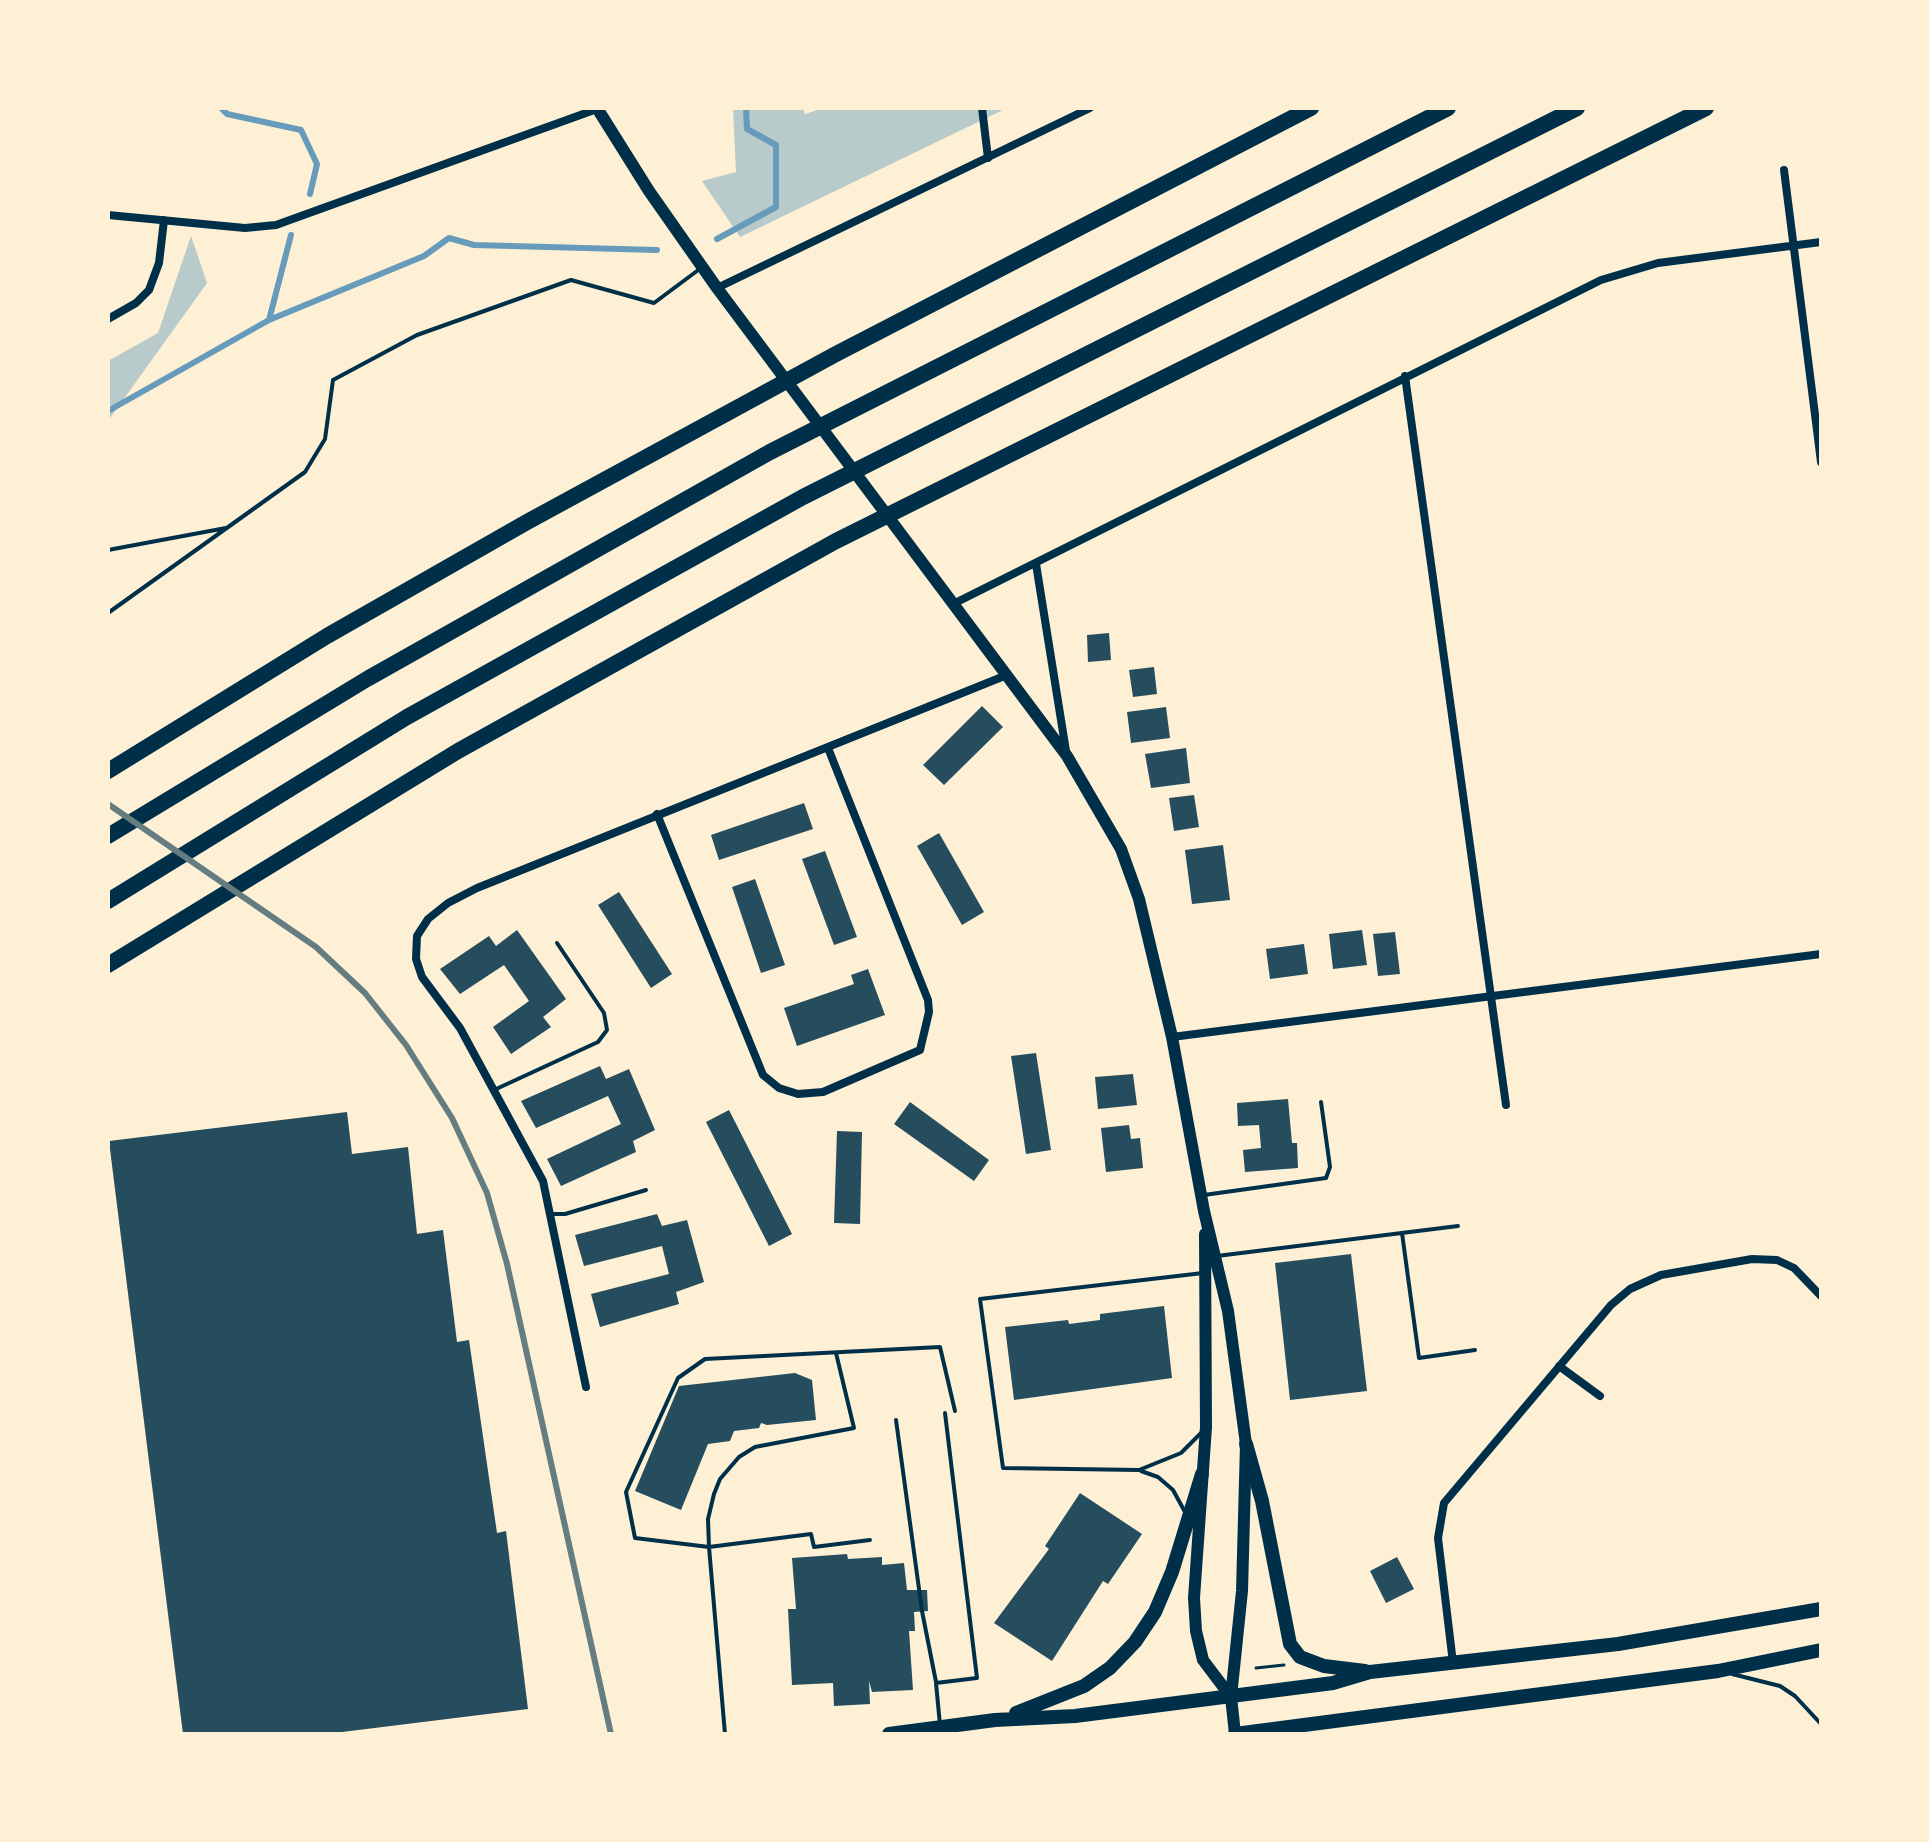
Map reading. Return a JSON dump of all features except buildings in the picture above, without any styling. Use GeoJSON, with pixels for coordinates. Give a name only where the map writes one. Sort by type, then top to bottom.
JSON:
{"type":"FeatureCollection","features":[{"type":"Feature","properties":{"kind":"highway"},"geometry":{"type":"LineString","coordinates":[[108,771],[341,628],[738,407],[1311,108]]}},
{"type":"Feature","properties":{"kind":"highway"},"geometry":{"type":"LineString","coordinates":[[108,836],[548,574],[770,452],[1448,108]]}},
{"type":"Feature","properties":{"kind":"highway"},"geometry":{"type":"LineString","coordinates":[[108,901],[420,709],[803,497],[1577,108]]}},
{"type":"Feature","properties":{"kind":"highway"},"geometry":{"type":"LineString","coordinates":[[108,965],[288,852],[458,751],[836,541],[1706,108]]}},
{"type":"Feature","properties":{"kind":"main road"},"geometry":{"type":"LineString","coordinates":[[597,108],[717,288],[1067,756],[1121,849],[1139,899],[1172,1037],[1204,1211],[1228,1311],[1246,1444],[1262,1501],[1290,1644],[1300,1657],[1324,1666],[1370,1672]]}},
{"type":"Feature","properties":{"kind":"main road"},"geometry":{"type":"LineString","coordinates":[[1204,1211],[1206,1427],[1194,1598],[1196,1631],[1203,1660],[1231,1697]]}},
{"type":"Feature","properties":{"kind":"main road"},"geometry":{"type":"LineString","coordinates":[[1246,1444],[1242,1591],[1231,1697],[1235,1734],[1718,1671],[1821,1650]]}},
{"type":"Feature","properties":{"kind":"main road"},"geometry":{"type":"LineString","coordinates":[[995,1720],[1050,1703],[1084,1686],[1135,1642],[1155,1612],[1202,1474]]}},
{"type":"Feature","properties":{"kind":"main road"},"geometry":{"type":"LineString","coordinates":[[889,1734],[995,1720],[1075,1716],[1231,1697],[1333,1683],[1370,1672],[1633,1642],[1821,1609]]}},
{"type":"Feature","properties":{"kind":"main road"},"geometry":{"type":"LineString","coordinates":[[1319,1734],[1352,1720]]}},
{"type":"Feature","properties":{"kind":"street"},"geometry":{"type":"LineString","coordinates":[[108,215],[245,228],[276,225],[597,108]]}},
{"type":"Feature","properties":{"kind":"street"},"geometry":{"type":"LineString","coordinates":[[982,108],[988,158]]}},
{"type":"Feature","properties":{"kind":"street"},"geometry":{"type":"LineString","coordinates":[[717,288],[1090,108]]}},
{"type":"Feature","properties":{"kind":"street"},"geometry":{"type":"LineString","coordinates":[[1784,170],[1821,462]]}},
{"type":"Feature","properties":{"kind":"street"},"geometry":{"type":"LineString","coordinates":[[108,319],[136,303],[149,290],[159,263],[164,220]]}},
{"type":"Feature","properties":{"kind":"street"},"geometry":{"type":"LineString","coordinates":[[953,604],[1405,376],[1630,270],[1821,242]]}},
{"type":"Feature","properties":{"kind":"street"},"geometry":{"type":"LineString","coordinates":[[1405,376],[1506,1105]]}},
{"type":"Feature","properties":{"kind":"street"},"geometry":{"type":"LineString","coordinates":[[1036,564],[1067,756]]}},
{"type":"Feature","properties":{"kind":"street"},"geometry":{"type":"LineString","coordinates":[[586,1387],[543,1181],[460,1028],[422,977],[416,959],[417,936],[428,919],[448,903],[657,814],[1007,675]]}},
{"type":"Feature","properties":{"kind":"street"},"geometry":{"type":"LineString","coordinates":[[657,814],[763,1075],[779,1088],[798,1094],[823,1092],[920,1050],[929,1012],[928,1000],[828,748]]}},
{"type":"Feature","properties":{"kind":"street"},"geometry":{"type":"LineString","coordinates":[[1172,1037],[1821,954]]}},
{"type":"Feature","properties":{"kind":"street"},"geometry":{"type":"LineString","coordinates":[[1453,1663],[1438,1538],[1444,1503],[1611,1305],[1630,1289],[1661,1275],[1752,1259],[1777,1260],[1794,1268],[1821,1296]]}},
{"type":"Feature","properties":{"kind":"street"},"geometry":{"type":"LineString","coordinates":[[1559,1366],[1600,1396]]}},
{"type":"Feature","properties":{"kind":"lane"},"geometry":{"type":"LineString","coordinates":[[108,613],[293,484],[316,457],[325,439],[333,380],[417,335],[571,280],[654,303],[703,267]]}},
{"type":"Feature","properties":{"kind":"lane"},"geometry":{"type":"LineString","coordinates":[[108,550],[228,527]]}},
{"type":"Feature","properties":{"kind":"lane"},"geometry":{"type":"LineString","coordinates":[[494,1090],[598,1042],[607,1030],[604,1013],[557,943]]}},
{"type":"Feature","properties":{"kind":"lane"},"geometry":{"type":"LineString","coordinates":[[1201,1195],[1326,1178],[1330,1167],[1321,1102]]}},
{"type":"Feature","properties":{"kind":"lane"},"geometry":{"type":"LineString","coordinates":[[550,1214],[565,1214],[646,1190]]}},
{"type":"Feature","properties":{"kind":"lane"},"geometry":{"type":"LineString","coordinates":[[1215,1255],[1458,1226]]}},
{"type":"Feature","properties":{"kind":"lane"},"geometry":{"type":"LineString","coordinates":[[1402,1233],[1419,1358],[1475,1350]]}},
{"type":"Feature","properties":{"kind":"lane"},"geometry":{"type":"LineString","coordinates":[[1188,1522],[1183,1505],[1173,1490],[1158,1477],[1139,1470],[1003,1468],[980,1299],[1205,1273]]}},
{"type":"Feature","properties":{"kind":"lane"},"geometry":{"type":"LineString","coordinates":[[870,1540],[814,1547],[811,1534],[709,1547],[635,1538],[626,1492],[678,1378],[705,1359],[940,1347],[955,1411]]}},
{"type":"Feature","properties":{"kind":"lane"},"geometry":{"type":"LineString","coordinates":[[725,1734],[709,1547],[708,1519],[714,1494],[720,1479],[739,1457],[755,1447],[854,1428],[836,1353]]}},
{"type":"Feature","properties":{"kind":"lane"},"geometry":{"type":"LineString","coordinates":[[936,1683],[977,1678],[945,1413]]}},
{"type":"Feature","properties":{"kind":"lane"},"geometry":{"type":"LineString","coordinates":[[896,1420],[941,1727]]}},
{"type":"Feature","properties":{"kind":"lane"},"geometry":{"type":"LineString","coordinates":[[1139,1470],[1181,1453],[1206,1427]]}},
{"type":"Feature","properties":{"kind":"lane"},"geometry":{"type":"LineString","coordinates":[[1718,1671],[1780,1686],[1795,1696],[1821,1723]]}},
{"type":"Feature","properties":{"kind":"path"},"geometry":{"type":"LineString","coordinates":[[1256,1668],[1288,1665]]}},
{"type":"Feature","properties":{"kind":"shaded area"},"geometry":{"type":"Polygon","coordinates":[[[733,108],[803,108],[805,114],[824,108],[1007,108],[740,237],[702,181],[736,172],[733,108]]]}},
{"type":"Feature","properties":{"kind":"shaded area"},"geometry":{"type":"Polygon","coordinates":[[[191,236],[207,283],[108,421],[108,361],[158,333],[191,236]]]}},
{"type":"Feature","properties":{"kind":"waterway"},"geometry":{"type":"LineString","coordinates":[[221,108],[227,114],[301,130],[317,164],[310,194]]}},
{"type":"Feature","properties":{"kind":"waterway"},"geometry":{"type":"LineString","coordinates":[[717,239],[776,207],[776,145],[747,129],[746,108]]}},
{"type":"Feature","properties":{"kind":"waterway"},"geometry":{"type":"LineString","coordinates":[[269,320],[291,235]]}},
{"type":"Feature","properties":{"kind":"waterway"},"geometry":{"type":"LineString","coordinates":[[108,411],[269,320],[424,256],[449,238],[474,245],[657,250]]}},
{"type":"Feature","properties":{"kind":"railway"},"geometry":{"type":"LineString","coordinates":[[108,804],[316,947],[365,993],[406,1045],[452,1118],[487,1193],[507,1264],[611,1734]]}}]}
